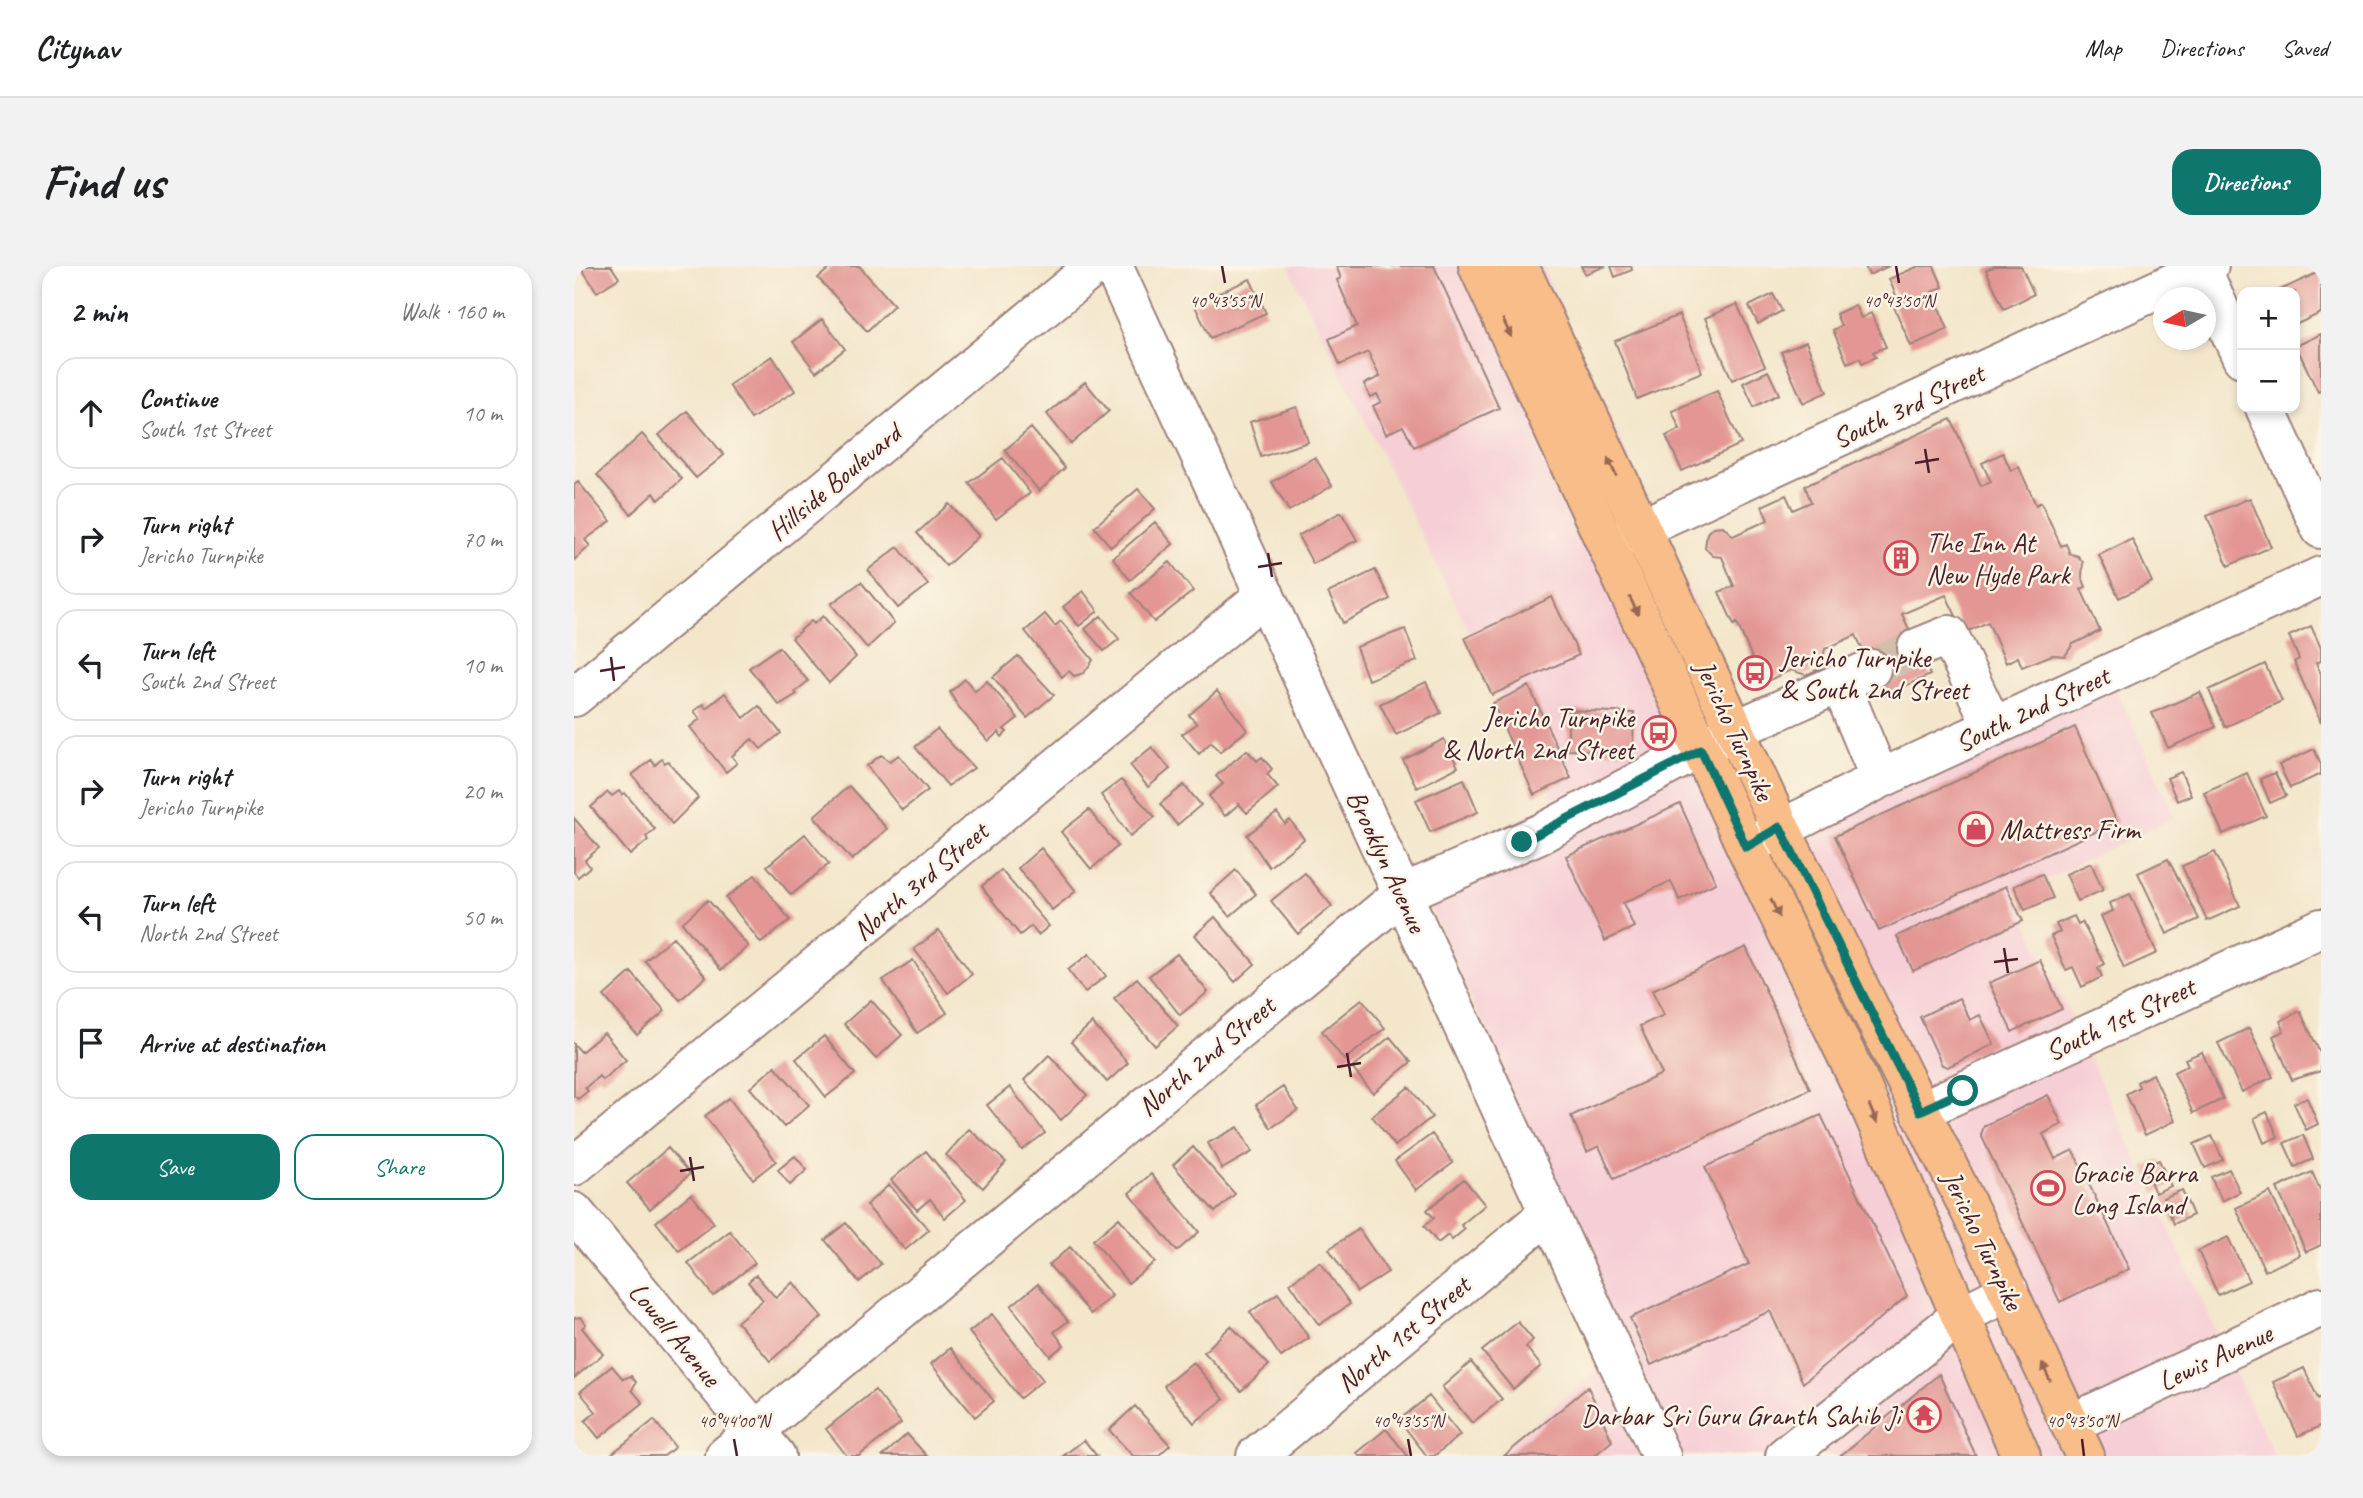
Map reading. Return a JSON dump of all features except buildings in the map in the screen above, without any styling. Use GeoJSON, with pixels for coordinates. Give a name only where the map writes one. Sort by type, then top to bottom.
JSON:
{"type":"FeatureCollection","features":[{"type":"Feature","properties":{"kind":"main road","name":"Jericho Turnpike"},"geometry":{"type":"LineString","coordinates":[[1478,266],[1746,847],[1858,1079],[2021,1456]]}},
{"type":"Feature","properties":{"kind":"main road","name":"Jericho Turnpike"},"geometry":{"type":"LineString","coordinates":[[1519,266],[1780,827],[2009,1291],[2077,1440]]}},
{"type":"Feature","properties":{"kind":"street","name":"Hillside Boulevard"},"geometry":{"type":"LineString","coordinates":[[574,697],[1095,266]]}},
{"type":"Feature","properties":{"kind":"street","name":"Brooklyn Avenue"},"geometry":{"type":"LineString","coordinates":[[1113,266],[1661,1456]]}},
{"type":"Feature","properties":{"kind":"street","name":"South 3rd Street"},"geometry":{"type":"LineString","coordinates":[[1606,544],[2203,267]]}},
{"type":"Feature","properties":{"kind":"street"},"geometry":{"type":"LineString","coordinates":[[2203,267],[2239,350]]}},
{"type":"Feature","properties":{"kind":"street"},"geometry":{"type":"LineString","coordinates":[[2267,413],[2321,529]]}},
{"type":"Feature","properties":{"kind":"street","name":"South 2nd Street"},"geometry":{"type":"LineString","coordinates":[[1746,847],[1780,827],[1881,779],[2321,576]]}},
{"type":"Feature","properties":{"kind":"street","name":"North 3rd Street"},"geometry":{"type":"LineString","coordinates":[[574,1166],[1265,596]]}},
{"type":"Feature","properties":{"kind":"street"},"geometry":{"type":"LineString","coordinates":[[1917,648],[1949,635],[1993,727]]}},
{"type":"Feature","properties":{"kind":"street","name":"North 2nd Street"},"geometry":{"type":"LineString","coordinates":[[725,1456],[766,1443],[1402,894],[1544,832],[1735,730],[1855,676],[1881,779]]}},
{"type":"Feature","properties":{"kind":"street","name":"South 1st Street"},"geometry":{"type":"LineString","coordinates":[[1920,1111],[2321,928]]}},
{"type":"Feature","properties":{"kind":"street","name":"Lowell Avenue"},"geometry":{"type":"LineString","coordinates":[[574,1212],[766,1443]]}},
{"type":"Feature","properties":{"kind":"street","name":"North 1st Street"},"geometry":{"type":"LineString","coordinates":[[1256,1456],[1549,1213]]}},
{"type":"Feature","properties":{"kind":"street"},"geometry":{"type":"LineString","coordinates":[[1785,1456],[1960,1315],[2009,1291]]}},
{"type":"Feature","properties":{"kind":"street","name":"Lewis Avenue"},"geometry":{"type":"LineString","coordinates":[[2077,1440],[2321,1307]]}},
{"type":"Feature","properties":{"kind":"shaded area"},"geometry":{"type":"Polygon","coordinates":[[[1288,266],[1542,266],[1800,835],[2115,686],[2175,817],[2014,895],[2274,1456],[1497,1456],[1624,1346],[1415,872],[1554,802],[1288,266]]]}},
{"type":"Feature","properties":{"kind":"tunnel"},"geometry":{"type":"LineString","coordinates":[[1871,669],[1917,648]]}},
{"type":"Feature","properties":{"kind":"place","name":"The Inn At New Hyde Park"},"geometry":{"type":"Point","coordinates":[1901,558]}},
{"type":"Feature","properties":{"kind":"place","name":"Jericho Turnpike & South 2nd Street"},"geometry":{"type":"Point","coordinates":[1755,673]}},
{"type":"Feature","properties":{"kind":"place","name":"Jericho Turnpike & North 2nd Street"},"geometry":{"type":"Point","coordinates":[1659,733]}},
{"type":"Feature","properties":{"kind":"place","name":"Mattress Firm"},"geometry":{"type":"Point","coordinates":[1976,829]}},
{"type":"Feature","properties":{"kind":"place","name":"Gracie Barra Long Island"},"geometry":{"type":"Point","coordinates":[2048,1188]}},
{"type":"Feature","properties":{"kind":"place","name":"Darbar Sri Guru Granth Sahib Ji"},"geometry":{"type":"Point","coordinates":[1924,1415]}},
{"type":"Feature","properties":{"kind":"route"},"geometry":{"type":"LineString","coordinates":[[1522,842],[1701,750],[1746,847],[1780,827],[1920,1111],[1963,1091]]}}]}
